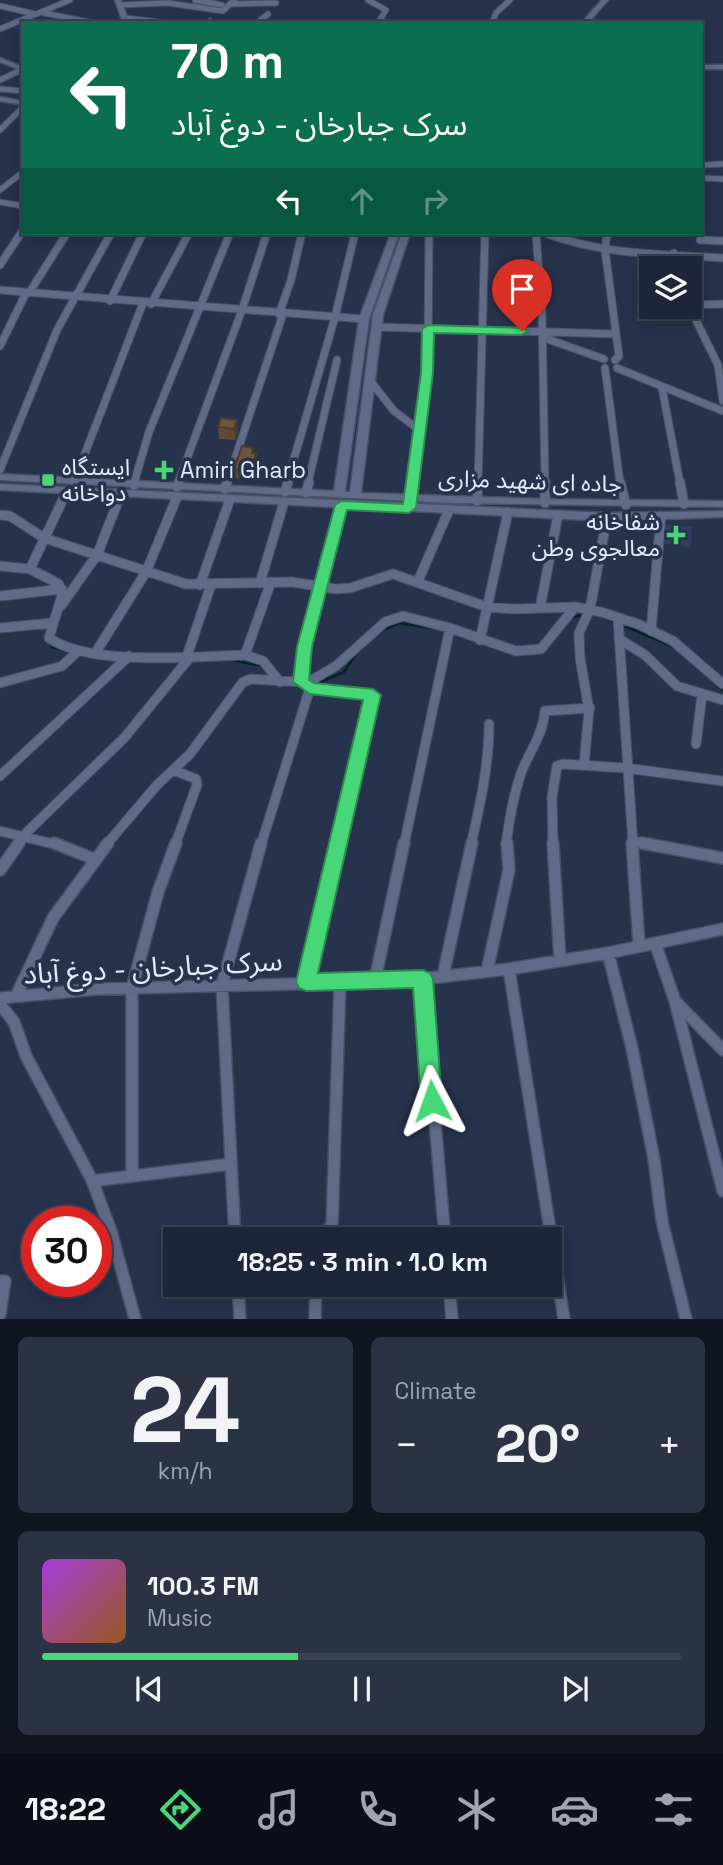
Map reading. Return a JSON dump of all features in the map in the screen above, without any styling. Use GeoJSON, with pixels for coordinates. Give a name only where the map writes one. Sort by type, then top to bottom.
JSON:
{"type":"FeatureCollection","features":[{"type":"Feature","properties":{"kind":"main road"},"geometry":{"type":"LineString","coordinates":[[586,21],[606,0]]}},
{"type":"Feature","properties":{"kind":"main road"},"geometry":{"type":"LineString","coordinates":[[597,21],[616,1]]}},
{"type":"Feature","properties":{"kind":"main road"},"geometry":{"type":"LineString","coordinates":[[340,500],[364,319],[394,235]]}},
{"type":"Feature","properties":{"kind":"main road"},"geometry":{"type":"LineString","coordinates":[[355,495],[376,327],[405,235]]}},
{"type":"Feature","properties":{"kind":"main road"},"geometry":{"type":"LineString","coordinates":[[0,477],[121,494],[228,494],[409,503],[449,510],[607,517],[662,516],[683,510]]}},
{"type":"Feature","properties":{"kind":"main road"},"geometry":{"type":"LineString","coordinates":[[0,487],[134,485],[177,492]]}},
{"type":"Feature","properties":{"kind":"main road","name":"جاده ای شهید مزاری"},"geometry":{"type":"LineString","coordinates":[[284,497],[306,493],[340,500],[355,495],[409,503],[477,501],[626,505],[723,514]]}},
{"type":"Feature","properties":{"kind":"main road","name":"جاده ای شهید مزاری"},"geometry":{"type":"LineString","coordinates":[[683,510],[723,504]]}},
{"type":"Feature","properties":{"kind":"street"},"geometry":{"type":"LineString","coordinates":[[0,29],[70,0]]}},
{"type":"Feature","properties":{"kind":"street"},"geometry":{"type":"LineString","coordinates":[[195,0],[276,3]]}},
{"type":"Feature","properties":{"kind":"street"},"geometry":{"type":"LineString","coordinates":[[368,0],[386,10],[380,21]]}},
{"type":"Feature","properties":{"kind":"street"},"geometry":{"type":"LineString","coordinates":[[493,21],[496,13],[510,0]]}},
{"type":"Feature","properties":{"kind":"street"},"geometry":{"type":"LineString","coordinates":[[126,21],[119,3],[168,3],[222,11],[230,3]]}},
{"type":"Feature","properties":{"kind":"street"},"geometry":{"type":"LineString","coordinates":[[0,6],[83,21]]}},
{"type":"Feature","properties":{"kind":"street"},"geometry":{"type":"LineString","coordinates":[[259,21],[268,14]]}},
{"type":"Feature","properties":{"kind":"street"},"geometry":{"type":"LineString","coordinates":[[10,25],[21,28]]}},
{"type":"Feature","properties":{"kind":"street"},"geometry":{"type":"LineString","coordinates":[[0,60],[21,68]]}},
{"type":"Feature","properties":{"kind":"street"},"geometry":{"type":"LineString","coordinates":[[703,67],[723,67]]}},
{"type":"Feature","properties":{"kind":"street"},"geometry":{"type":"LineString","coordinates":[[0,80],[21,70]]}},
{"type":"Feature","properties":{"kind":"street"},"geometry":{"type":"LineString","coordinates":[[0,89],[21,91]]}},
{"type":"Feature","properties":{"kind":"street"},"geometry":{"type":"LineString","coordinates":[[0,99],[21,103]]}},
{"type":"Feature","properties":{"kind":"street"},"geometry":{"type":"LineString","coordinates":[[0,130],[21,104]]}},
{"type":"Feature","properties":{"kind":"street"},"geometry":{"type":"LineString","coordinates":[[703,165],[723,164]]}},
{"type":"Feature","properties":{"kind":"street"},"geometry":{"type":"LineString","coordinates":[[0,190],[21,174]]}},
{"type":"Feature","properties":{"kind":"street"},"geometry":{"type":"LineString","coordinates":[[703,178],[723,179]]}},
{"type":"Feature","properties":{"kind":"street"},"geometry":{"type":"LineString","coordinates":[[0,202],[21,206]]}},
{"type":"Feature","properties":{"kind":"street"},"geometry":{"type":"LineString","coordinates":[[0,265],[21,233]]}},
{"type":"Feature","properties":{"kind":"street"},"geometry":{"type":"LineString","coordinates":[[0,345],[27,293],[65,235]]}},
{"type":"Feature","properties":{"kind":"street"},"geometry":{"type":"LineString","coordinates":[[0,470],[27,399],[75,297],[110,235]]}},
{"type":"Feature","properties":{"kind":"street"},"geometry":{"type":"LineString","coordinates":[[110,301],[142,235]]}},
{"type":"Feature","properties":{"kind":"street"},"geometry":{"type":"LineString","coordinates":[[30,569],[70,486],[147,304],[188,235]]}},
{"type":"Feature","properties":{"kind":"street"},"geometry":{"type":"LineString","coordinates":[[134,485],[149,432],[229,235]]}},
{"type":"Feature","properties":{"kind":"street"},"geometry":{"type":"LineString","coordinates":[[96,652],[146,572],[242,310],[266,235]]}},
{"type":"Feature","properties":{"kind":"street"},"geometry":{"type":"LineString","coordinates":[[200,585],[291,280],[302,235]]}},
{"type":"Feature","properties":{"kind":"street"},"geometry":{"type":"LineString","coordinates":[[260,583],[335,317],[355,235]]}},
{"type":"Feature","properties":{"kind":"street"},"geometry":{"type":"LineString","coordinates":[[409,503],[427,373],[429,235]]}},
{"type":"Feature","properties":{"kind":"street"},"geometry":{"type":"LineString","coordinates":[[477,501],[485,235]]}},
{"type":"Feature","properties":{"kind":"street"},"geometry":{"type":"LineString","coordinates":[[536,235],[542,332],[545,503]]}},
{"type":"Feature","properties":{"kind":"street"},"geometry":{"type":"LineString","coordinates":[[550,235],[576,245],[605,250],[723,258]]}},
{"type":"Feature","properties":{"kind":"street"},"geometry":{"type":"LineString","coordinates":[[605,363],[619,356],[605,250],[607,235]]}},
{"type":"Feature","properties":{"kind":"street"},"geometry":{"type":"LineString","coordinates":[[700,240],[723,241]]}},
{"type":"Feature","properties":{"kind":"street"},"geometry":{"type":"LineString","coordinates":[[0,290],[147,304],[364,319]]}},
{"type":"Feature","properties":{"kind":"street"},"geometry":{"type":"LineString","coordinates":[[702,305],[723,304]]}},
{"type":"Feature","properties":{"kind":"street"},"geometry":{"type":"LineString","coordinates":[[695,319],[718,365],[723,401]]}},
{"type":"Feature","properties":{"kind":"street"},"geometry":{"type":"LineString","coordinates":[[376,327],[615,334]]}},
{"type":"Feature","properties":{"kind":"street"},"geometry":{"type":"LineString","coordinates":[[542,332],[550,341],[723,411]]}},
{"type":"Feature","properties":{"kind":"street"},"geometry":{"type":"LineString","coordinates":[[306,493],[337,360]]}},
{"type":"Feature","properties":{"kind":"street"},"geometry":{"type":"LineString","coordinates":[[615,360],[618,363],[617,368]]}},
{"type":"Feature","properties":{"kind":"street"},"geometry":{"type":"LineString","coordinates":[[605,363],[616,463],[626,505]]}},
{"type":"Feature","properties":{"kind":"street"},"geometry":{"type":"LineString","coordinates":[[369,379],[394,411],[418,429]]}},
{"type":"Feature","properties":{"kind":"street"},"geometry":{"type":"LineString","coordinates":[[662,388],[683,510]]}},
{"type":"Feature","properties":{"kind":"street"},"geometry":{"type":"LineString","coordinates":[[121,494],[97,555],[52,623],[49,638],[53,644],[77,652],[129,656],[246,655],[263,662],[279,682]]}},
{"type":"Feature","properties":{"kind":"street"},"geometry":{"type":"LineString","coordinates":[[234,1227],[222,985],[305,685],[304,647],[322,587],[340,500]]}},
{"type":"Feature","properties":{"kind":"street"},"geometry":{"type":"LineString","coordinates":[[418,582],[449,510]]}},
{"type":"Feature","properties":{"kind":"street"},"geometry":{"type":"LineString","coordinates":[[481,640],[508,512]]}},
{"type":"Feature","properties":{"kind":"street"},"geometry":{"type":"LineString","coordinates":[[540,608],[558,514]]}},
{"type":"Feature","properties":{"kind":"street"},"geometry":{"type":"LineString","coordinates":[[0,515],[10,516],[44,538],[146,572],[200,585],[292,582],[350,588],[393,574],[487,607],[540,608],[558,604],[590,609],[651,631],[683,649],[706,672],[723,684]]}},
{"type":"Feature","properties":{"kind":"street"},"geometry":{"type":"LineString","coordinates":[[651,631],[662,516]]}},
{"type":"Feature","properties":{"kind":"street"},"geometry":{"type":"LineString","coordinates":[[584,765],[590,708],[581,673],[578,639],[582,619],[590,609],[607,517]]}},
{"type":"Feature","properties":{"kind":"street"},"geometry":{"type":"LineString","coordinates":[[0,566],[30,569],[53,579],[62,589]]}},
{"type":"Feature","properties":{"kind":"street"},"geometry":{"type":"LineString","coordinates":[[246,655],[271,582]]}},
{"type":"Feature","properties":{"kind":"street"},"geometry":{"type":"LineString","coordinates":[[0,870],[25,834],[125,737],[189,656],[211,585]]}},
{"type":"Feature","properties":{"kind":"street"},"geometry":{"type":"LineString","coordinates":[[59,609],[62,589]]}},
{"type":"Feature","properties":{"kind":"street"},"geometry":{"type":"LineString","coordinates":[[0,596],[62,589]]}},
{"type":"Feature","properties":{"kind":"street"},"geometry":{"type":"LineString","coordinates":[[305,685],[336,666],[393,618],[417,618],[516,651],[541,649],[575,607]]}},
{"type":"Feature","properties":{"kind":"street"},"geometry":{"type":"LineString","coordinates":[[618,618],[639,944]]}},
{"type":"Feature","properties":{"kind":"street"},"geometry":{"type":"LineString","coordinates":[[0,628],[52,623]]}},
{"type":"Feature","properties":{"kind":"street"},"geometry":{"type":"LineString","coordinates":[[375,980],[450,628]]}},
{"type":"Feature","properties":{"kind":"street"},"geometry":{"type":"LineString","coordinates":[[619,639],[645,655],[677,686],[723,700]]}},
{"type":"Feature","properties":{"kind":"street"},"geometry":{"type":"LineString","coordinates":[[0,683],[18,676],[53,670],[65,665],[77,652]]}},
{"type":"Feature","properties":{"kind":"street"},"geometry":{"type":"LineString","coordinates":[[0,776],[129,656]]}},
{"type":"Feature","properties":{"kind":"street"},"geometry":{"type":"LineString","coordinates":[[16,996],[53,918],[94,859],[157,785],[190,754],[243,682],[251,679],[373,695],[306,982]]}},
{"type":"Feature","properties":{"kind":"street"},"geometry":{"type":"LineString","coordinates":[[695,744],[702,695]]}},
{"type":"Feature","properties":{"kind":"street"},"geometry":{"type":"LineString","coordinates":[[487,971],[509,870],[506,850],[509,814],[522,771],[542,730],[545,710],[590,708]]}},
{"type":"Feature","properties":{"kind":"street"},"geometry":{"type":"LineString","coordinates":[[443,976],[482,795],[489,746],[489,724]]}},
{"type":"Feature","properties":{"kind":"street"},"geometry":{"type":"LineString","coordinates":[[560,960],[554,872],[554,780],[557,766],[563,764],[626,768],[723,781]]}},
{"type":"Feature","properties":{"kind":"street"},"geometry":{"type":"LineString","coordinates":[[132,1174],[132,988],[158,892],[197,785],[196,779],[173,770]]}},
{"type":"Feature","properties":{"kind":"street"},"geometry":{"type":"LineString","coordinates":[[0,831],[25,834],[94,859]]}},
{"type":"Feature","properties":{"kind":"street"},"geometry":{"type":"LineString","coordinates":[[633,841],[723,858]]}},
{"type":"Feature","properties":{"kind":"street","name":"سرک جبارخان - دوغ آباد"},"geometry":{"type":"LineString","coordinates":[[0,998],[132,988],[423,979],[608,953],[639,944],[723,929]]}},
{"type":"Feature","properties":{"kind":"street"},"geometry":{"type":"LineString","coordinates":[[655,943],[675,1001],[723,1191]]}},
{"type":"Feature","properties":{"kind":"street"},"geometry":{"type":"LineString","coordinates":[[608,953],[632,1048],[654,1159],[662,1221],[686,1319]]}},
{"type":"Feature","properties":{"kind":"street"},"geometry":{"type":"LineString","coordinates":[[509,969],[565,1319]]}},
{"type":"Feature","properties":{"kind":"street"},"geometry":{"type":"LineString","coordinates":[[423,979],[444,1227]]}},
{"type":"Feature","properties":{"kind":"street"},"geometry":{"type":"LineString","coordinates":[[331,1227],[340,982]]}},
{"type":"Feature","properties":{"kind":"street"},"geometry":{"type":"LineString","coordinates":[[675,1001],[723,1050]]}},
{"type":"Feature","properties":{"kind":"street"},"geometry":{"type":"LineString","coordinates":[[0,1004],[12,1013],[24,1053],[92,1181],[106,1216],[135,1319]]}},
{"type":"Feature","properties":{"kind":"street"},"geometry":{"type":"LineString","coordinates":[[92,1181],[231,1164]]}},
{"type":"Feature","properties":{"kind":"street"},"geometry":{"type":"LineString","coordinates":[[0,1281],[5,1281],[0,1314]]}},
{"type":"Feature","properties":{"kind":"street"},"geometry":{"type":"LineString","coordinates":[[239,1297],[240,1319]]}},
{"type":"Feature","properties":{"kind":"street"},"geometry":{"type":"LineString","coordinates":[[315,1319],[316,1297]]}},
{"type":"Feature","properties":{"kind":"street"},"geometry":{"type":"LineString","coordinates":[[450,1297],[452,1319]]}},
{"type":"Feature","properties":{"kind":"shaded area","name":"شفاخانه معالجوی وطن"},"geometry":{"type":"Polygon","coordinates":[[[662,523],[692,527],[691,548],[660,543],[662,523]]]}},
{"type":"Feature","properties":{"kind":"building"},"geometry":{"type":"Polygon","coordinates":[[[221,418],[237,420],[234,429],[218,427],[221,418]]]}},
{"type":"Feature","properties":{"kind":"building"},"geometry":{"type":"Polygon","coordinates":[[[242,446],[253,448],[252,453],[256,453],[251,471],[234,469],[242,446]]]}},
{"type":"Feature","properties":{"kind":"waterway"},"geometry":{"type":"LineString","coordinates":[[569,618],[583,615]]}},
{"type":"Feature","properties":{"kind":"waterway"},"geometry":{"type":"LineString","coordinates":[[602,617],[616,622]]}},
{"type":"Feature","properties":{"kind":"waterway"},"geometry":{"type":"LineString","coordinates":[[381,631],[399,623],[431,628]]}},
{"type":"Feature","properties":{"kind":"waterway"},"geometry":{"type":"LineString","coordinates":[[622,625],[674,647]]}},
{"type":"Feature","properties":{"kind":"waterway"},"geometry":{"type":"LineString","coordinates":[[49,641],[52,647],[72,653]]}},
{"type":"Feature","properties":{"kind":"waterway"},"geometry":{"type":"LineString","coordinates":[[313,685],[344,672],[356,654]]}},
{"type":"Feature","properties":{"kind":"waterway"},"geometry":{"type":"LineString","coordinates":[[79,655],[113,660]]}},
{"type":"Feature","properties":{"kind":"waterway"},"geometry":{"type":"LineString","coordinates":[[232,660],[261,666],[265,670]]}},
{"type":"Feature","properties":{"kind":"waterway"},"geometry":{"type":"LineString","coordinates":[[705,674],[723,690]]}},
{"type":"Feature","properties":{"kind":"waterway"},"geometry":{"type":"LineString","coordinates":[[289,686],[303,686]]}},
{"type":"Feature","properties":{"kind":"place","name":"Amiri Gharb"},"geometry":{"type":"Point","coordinates":[164,470]}},
{"type":"Feature","properties":{"kind":"place","name":"ایستگاه دواخانه"},"geometry":{"type":"Point","coordinates":[48,480]}},
{"type":"Feature","properties":{"kind":"place","name":"شفاخانه معالجوی وطن"},"geometry":{"type":"Point","coordinates":[676,535]}},
{"type":"Feature","properties":{"kind":"route"},"geometry":{"type":"LineString","coordinates":[[432,1101],[423,979],[306,982],[373,695],[310,688],[301,682],[304,647],[342,505],[409,508],[427,373],[428,329],[522,331]]}}]}
